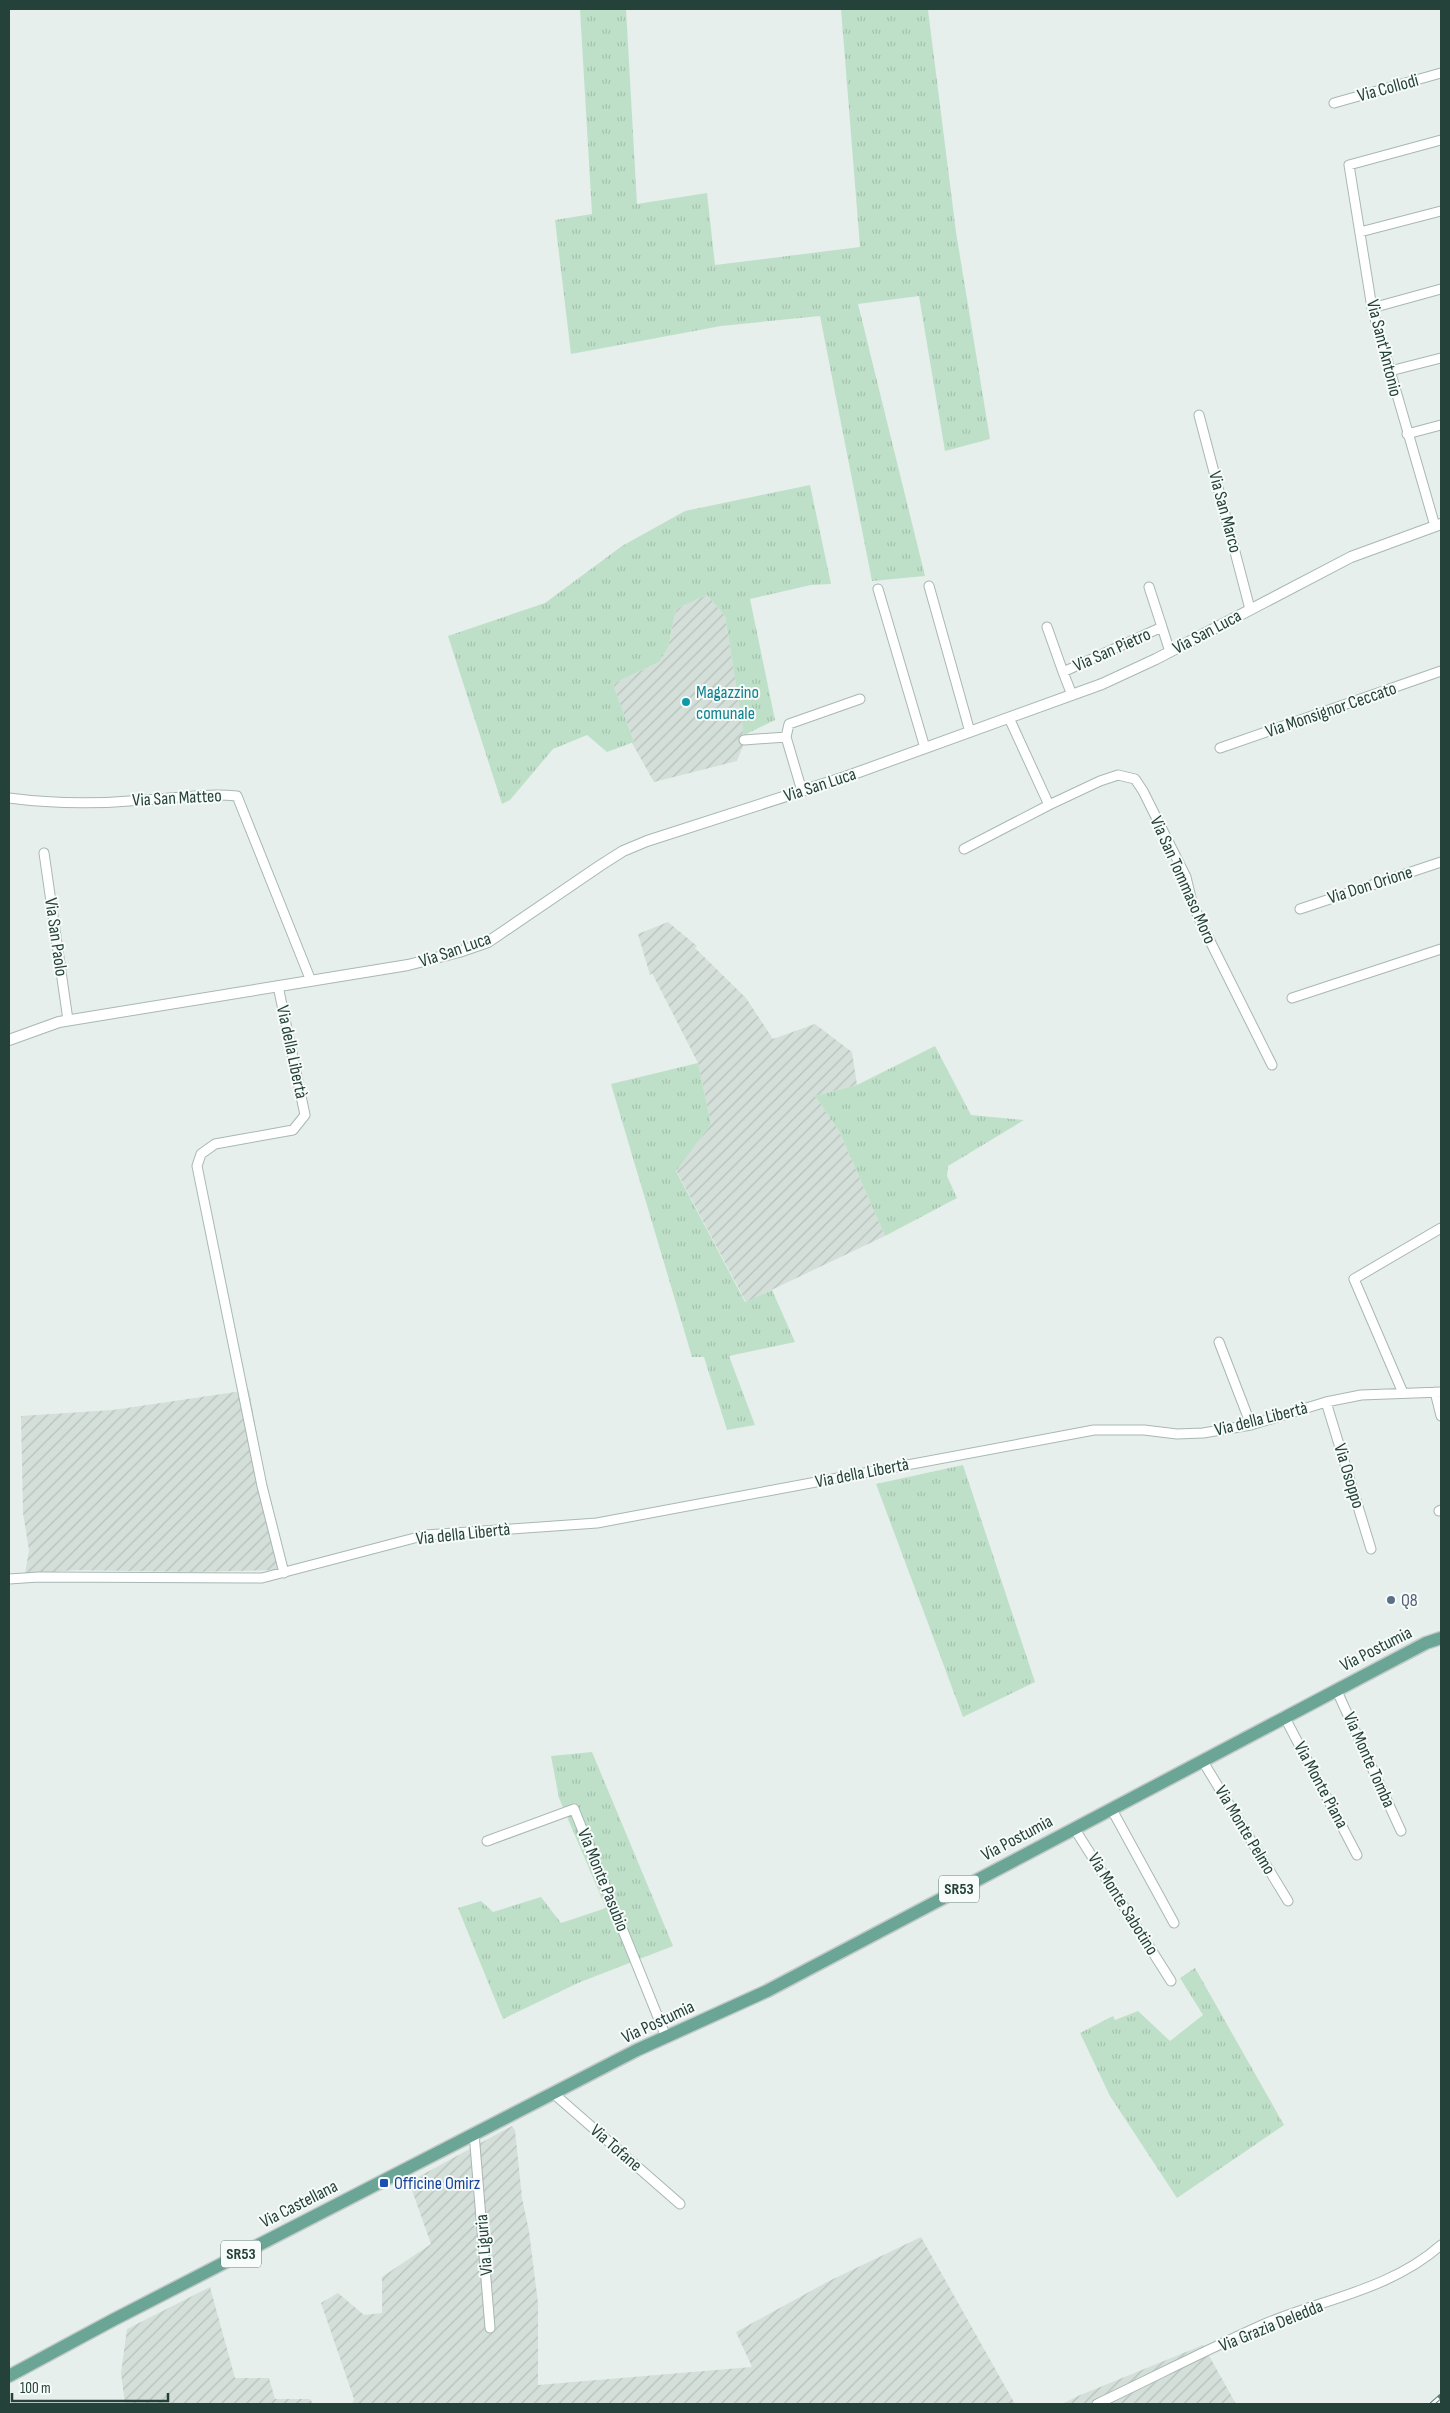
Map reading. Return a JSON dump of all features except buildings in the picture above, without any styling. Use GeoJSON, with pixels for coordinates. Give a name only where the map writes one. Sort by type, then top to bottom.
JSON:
{"type":"FeatureCollection","features":[{"type":"Feature","properties":{"kind":"main road","name":"Via Postumia"},"geometry":{"type":"LineString","coordinates":[[474,2133],[666,2037],[766,1991],[1284,1716],[1426,1643],[1441,1638]]}},
{"type":"Feature","properties":{"kind":"main road","name":"Via Castellana"},"geometry":{"type":"LineString","coordinates":[[9,2376],[43,2356],[474,2133]]}},
{"type":"Feature","properties":{"kind":"street","name":"Via Collodi"},"geometry":{"type":"LineString","coordinates":[[1334,103],[1441,73]]}},
{"type":"Feature","properties":{"kind":"street","name":"Via Sant'Antonio"},"geometry":{"type":"LineString","coordinates":[[1438,525],[1407,434],[1372,308],[1350,165],[1441,140]]}},
{"type":"Feature","properties":{"kind":"street"},"geometry":{"type":"LineString","coordinates":[[1360,232],[1441,211]]}},
{"type":"Feature","properties":{"kind":"street"},"geometry":{"type":"LineString","coordinates":[[1372,308],[1441,289]]}},
{"type":"Feature","properties":{"kind":"street"},"geometry":{"type":"LineString","coordinates":[[1390,371],[1441,358]]}},
{"type":"Feature","properties":{"kind":"street","name":"Via San Marco"},"geometry":{"type":"LineString","coordinates":[[1199,415],[1250,609]]}},
{"type":"Feature","properties":{"kind":"street"},"geometry":{"type":"LineString","coordinates":[[1407,434],[1441,425]]}},
{"type":"Feature","properties":{"kind":"street","name":"Via San Luca"},"geometry":{"type":"LineString","coordinates":[[9,1040],[68,1020],[408,966],[488,942],[623,851],[705,820],[737,813],[802,791],[1072,695],[1170,652],[1352,557],[1438,525]]}},
{"type":"Feature","properties":{"kind":"street"},"geometry":{"type":"LineString","coordinates":[[928,586],[970,732]]}},
{"type":"Feature","properties":{"kind":"street","name":"Via San Pietro"},"geometry":{"type":"LineString","coordinates":[[1149,587],[1170,652]]}},
{"type":"Feature","properties":{"kind":"street"},"geometry":{"type":"LineString","coordinates":[[878,589],[925,748]]}},
{"type":"Feature","properties":{"kind":"street","name":"Via San Pietro"},"geometry":{"type":"LineString","coordinates":[[1047,627],[1072,695]]}},
{"type":"Feature","properties":{"kind":"street","name":"Via San Pietro"},"geometry":{"type":"LineString","coordinates":[[1063,672],[1162,628]]}},
{"type":"Feature","properties":{"kind":"street","name":"Via Monsignor Ceccato"},"geometry":{"type":"LineString","coordinates":[[1220,748],[1441,671]]}},
{"type":"Feature","properties":{"kind":"street"},"geometry":{"type":"LineString","coordinates":[[802,791],[786,737],[789,724],[860,699]]}},
{"type":"Feature","properties":{"kind":"street"},"geometry":{"type":"LineString","coordinates":[[1008,718],[1049,805]]}},
{"type":"Feature","properties":{"kind":"street"},"geometry":{"type":"LineString","coordinates":[[744,740],[786,737]]}},
{"type":"Feature","properties":{"kind":"street","name":"Via San Tommaso Moro"},"geometry":{"type":"LineString","coordinates":[[964,849],[1100,781],[1118,775],[1135,779],[1143,791],[1186,877],[1192,902],[1202,924],[1272,1065]]}},
{"type":"Feature","properties":{"kind":"street","name":"Via San Matteo"},"geometry":{"type":"LineString","coordinates":[[9,798],[50,803],[142,800],[216,794],[236,796],[311,981]]}},
{"type":"Feature","properties":{"kind":"street","name":"Via San Paolo"},"geometry":{"type":"LineString","coordinates":[[44,853],[68,1020]]}},
{"type":"Feature","properties":{"kind":"street","name":"Via Don Orione"},"geometry":{"type":"LineString","coordinates":[[1300,909],[1441,862]]}},
{"type":"Feature","properties":{"kind":"street"},"geometry":{"type":"LineString","coordinates":[[1292,998],[1441,948]]}},
{"type":"Feature","properties":{"kind":"street","name":"Via della Libertà"},"geometry":{"type":"LineString","coordinates":[[278,986],[305,1115],[293,1130],[215,1144],[201,1154],[197,1166],[262,1486],[284,1572]]}},
{"type":"Feature","properties":{"kind":"street"},"geometry":{"type":"LineString","coordinates":[[1403,1393],[1354,1279],[1441,1228]]}},
{"type":"Feature","properties":{"kind":"street"},"geometry":{"type":"LineString","coordinates":[[1218,1342],[1252,1425]]}},
{"type":"Feature","properties":{"kind":"street"},"geometry":{"type":"LineString","coordinates":[[1438,1392],[1441,1416]]}},
{"type":"Feature","properties":{"kind":"street","name":"Via della Libertà"},"geometry":{"type":"LineString","coordinates":[[9,1579],[39,1577],[262,1578],[426,1535],[597,1523],[1094,1430],[1144,1430],[1177,1434],[1203,1433],[1252,1425],[1326,1402],[1361,1395],[1438,1392]]}},
{"type":"Feature","properties":{"kind":"street","name":"Via Osoppo"},"geometry":{"type":"LineString","coordinates":[[1326,1402],[1371,1549]]}},
{"type":"Feature","properties":{"kind":"street","name":"Via Monte Tomba"},"geometry":{"type":"LineString","coordinates":[[1336,1689],[1401,1831]]}},
{"type":"Feature","properties":{"kind":"street","name":"Via Monte Piana"},"geometry":{"type":"LineString","coordinates":[[1284,1716],[1357,1855]]}},
{"type":"Feature","properties":{"kind":"street","name":"Via Monte Pelmo"},"geometry":{"type":"LineString","coordinates":[[1202,1760],[1288,1901]]}},
{"type":"Feature","properties":{"kind":"street"},"geometry":{"type":"LineString","coordinates":[[1111,1808],[1174,1923]]}},
{"type":"Feature","properties":{"kind":"street","name":"Via Monte Pasubio"},"geometry":{"type":"LineString","coordinates":[[487,1841],[574,1809],[666,2037]]}},
{"type":"Feature","properties":{"kind":"street","name":"Via Monte Sabotino"},"geometry":{"type":"LineString","coordinates":[[1074,1828],[1171,1981]]}},
{"type":"Feature","properties":{"kind":"street","name":"Via Tofane"},"geometry":{"type":"LineString","coordinates":[[553,2093],[680,2204]]}},
{"type":"Feature","properties":{"kind":"street","name":"Via Liguria"},"geometry":{"type":"LineString","coordinates":[[474,2133],[490,2328]]}},
{"type":"Feature","properties":{"kind":"street","name":"Via Grazia Deledda"},"geometry":{"type":"LineString","coordinates":[[1097,2404],[1264,2325],[1363,2291],[1422,2261],[1441,2245]]}},
{"type":"Feature","properties":{"kind":"shaded area"},"geometry":{"type":"Polygon","coordinates":[[[707,595],[725,616],[744,734],[748,733],[737,761],[654,782],[632,743],[634,742],[613,684],[659,662],[668,648],[676,609],[707,595]]]}},
{"type":"Feature","properties":{"kind":"shaded area"},"geometry":{"type":"Polygon","coordinates":[[[668,922],[697,946],[695,948],[746,998],[773,1039],[815,1024],[852,1052],[857,1085],[815,1096],[839,1131],[885,1236],[746,1302],[676,1170],[711,1124],[698,1063],[652,973],[650,975],[638,934],[668,922]]]}},
{"type":"Feature","properties":{"kind":"shaded area"},"geometry":{"type":"Polygon","coordinates":[[[249,1390],[281,1570],[192,1572],[76,1570],[25,1574],[29,1550],[23,1513],[21,1416],[113,1410],[249,1390]]]}},
{"type":"Feature","properties":{"kind":"shaded area"},"geometry":{"type":"Polygon","coordinates":[[[512,2126],[515,2130],[522,2198],[529,2231],[538,2303],[538,2385],[752,2367],[736,2332],[829,2281],[921,2237],[1015,2404],[352,2404],[354,2399],[321,2303],[338,2293],[364,2315],[382,2313],[382,2277],[431,2244],[409,2182],[512,2126]]]}},
{"type":"Feature","properties":{"kind":"shaded area"},"geometry":{"type":"Polygon","coordinates":[[[210,2287],[235,2378],[269,2378],[275,2399],[310,2399],[313,2404],[125,2404],[121,2373],[127,2329],[210,2287]]]}},
{"type":"Feature","properties":{"kind":"shaded area"},"geometry":{"type":"Polygon","coordinates":[[[1203,2345],[1236,2404],[1062,2404],[1078,2396],[1203,2345]]]}},
{"type":"Feature","properties":{"kind":"green space"},"geometry":{"type":"Polygon","coordinates":[[[580,9],[626,9],[637,204],[707,193],[715,265],[860,247],[841,9],[928,10],[956,232],[990,439],[945,451],[919,296],[858,304],[925,576],[872,581],[820,316],[721,326],[571,354],[555,220],[592,214],[580,9]]]}},
{"type":"Feature","properties":{"kind":"green space"},"geometry":{"type":"Polygon","coordinates":[[[810,485],[831,584],[811,585],[750,599],[775,720],[744,735],[725,616],[707,595],[676,609],[668,648],[659,662],[613,684],[634,742],[607,752],[587,735],[553,749],[510,800],[502,804],[448,636],[545,603],[622,546],[685,511],[810,485]]]}},
{"type":"Feature","properties":{"kind":"green space"},"geometry":{"type":"Polygon","coordinates":[[[935,1046],[971,1115],[1024,1120],[948,1166],[947,1176],[957,1198],[885,1236],[839,1131],[815,1096],[857,1085],[935,1046]]]}},
{"type":"Feature","properties":{"kind":"green space"},"geometry":{"type":"Polygon","coordinates":[[[698,1063],[711,1124],[676,1171],[745,1302],[772,1290],[795,1342],[729,1356],[755,1425],[727,1430],[704,1357],[692,1357],[611,1084],[698,1063]]]}},
{"type":"Feature","properties":{"kind":"green space"},"geometry":{"type":"Polygon","coordinates":[[[963,1465],[1035,1682],[963,1717],[876,1484],[963,1465]]]}},
{"type":"Feature","properties":{"kind":"green space"},"geometry":{"type":"Polygon","coordinates":[[[592,1752],[673,1946],[578,1983],[503,2019],[458,1908],[481,1901],[493,1912],[541,1897],[561,1923],[606,1908],[559,1798],[551,1756],[592,1752]]]}},
{"type":"Feature","properties":{"kind":"green space"},"geometry":{"type":"Polygon","coordinates":[[[1195,1968],[1284,2125],[1177,2198],[1110,2096],[1080,2033],[1113,2016],[1115,2020],[1138,2011],[1170,2041],[1203,2015],[1180,1978],[1195,1968]]]}},
{"type":"Feature","properties":{"kind":"railway"},"geometry":{"type":"LineString","coordinates":[[1432,2404],[1441,2396]]}},
{"type":"Feature","properties":{"kind":"place","name":"Magazzino comunale"},"geometry":{"type":"Point","coordinates":[686,702]}},
{"type":"Feature","properties":{"kind":"place","name":"Q8"},"geometry":{"type":"Point","coordinates":[1391,1600]}},
{"type":"Feature","properties":{"kind":"place","name":"Officine Omirz"},"geometry":{"type":"Point","coordinates":[384,2183]}}]}
